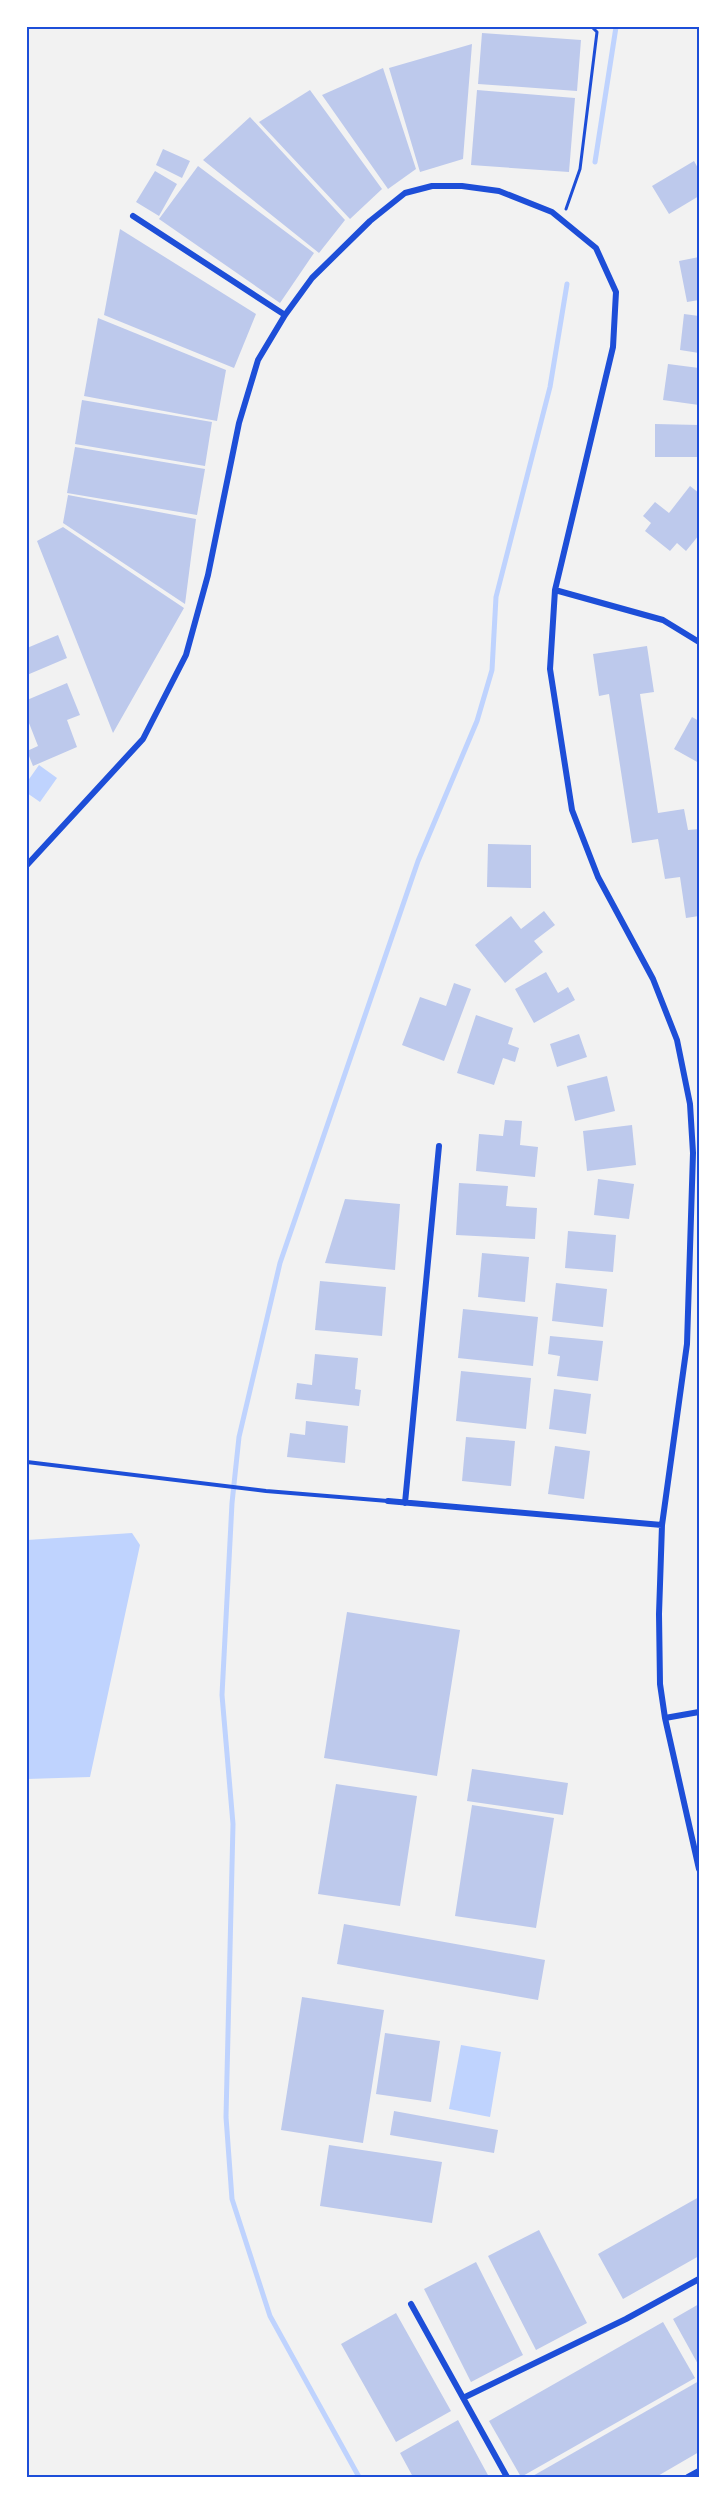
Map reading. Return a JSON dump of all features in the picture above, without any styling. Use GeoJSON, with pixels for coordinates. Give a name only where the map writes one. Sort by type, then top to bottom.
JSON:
{"type":"FeatureCollection","features":[{"type":"Feature","properties":{"kind":"street"},"geometry":{"type":"LineString","coordinates":[[27,865],[142,739],[186,655],[208,574],[239,423],[258,360],[285,315],[312,278],[370,221],[405,193],[432,186],[462,186],[499,191],[552,212],[596,248],[616,292],[613,347],[555,590],[550,669],[572,810],[598,877],[653,979],[677,1040],[690,1104],[693,1153],[687,1344],[662,1524],[659,1614],[660,1684],[665,1718],[699,1869]]}},
{"type":"Feature","properties":{"kind":"street"},"geometry":{"type":"LineString","coordinates":[[133,216],[285,315]]}},
{"type":"Feature","properties":{"kind":"street"},"geometry":{"type":"LineString","coordinates":[[555,590],[663,620],[699,642]]}},
{"type":"Feature","properties":{"kind":"street"},"geometry":{"type":"LineString","coordinates":[[405,1503],[439,1146]]}},
{"type":"Feature","properties":{"kind":"street"},"geometry":{"type":"LineString","coordinates":[[387,1501],[662,1524]]}},
{"type":"Feature","properties":{"kind":"street"},"geometry":{"type":"LineString","coordinates":[[665,1718],[699,1712]]}},
{"type":"Feature","properties":{"kind":"street"},"geometry":{"type":"LineString","coordinates":[[464,2398],[626,2319],[699,2279]]}},
{"type":"Feature","properties":{"kind":"street"},"geometry":{"type":"LineString","coordinates":[[411,2304],[507,2477]]}},
{"type":"Feature","properties":{"kind":"street"},"geometry":{"type":"LineString","coordinates":[[688,2477],[699,2471]]}},
{"type":"Feature","properties":{"kind":"lane"},"geometry":{"type":"LineString","coordinates":[[27,1462],[266,1491],[387,1501]]}},
{"type":"Feature","properties":{"kind":"path"},"geometry":{"type":"LineString","coordinates":[[563,220],[580,169],[597,32],[592,27]]}},
{"type":"Feature","properties":{"kind":"water"},"geometry":{"type":"Polygon","coordinates":[[[39,765],[57,778],[40,802],[27,793],[27,782],[39,765]]]}},
{"type":"Feature","properties":{"kind":"water"},"geometry":{"type":"Polygon","coordinates":[[[132,1533],[140,1545],[90,1777],[27,1779],[27,1540],[132,1533]]]}},
{"type":"Feature","properties":{"kind":"water"},"geometry":{"type":"Polygon","coordinates":[[[461,2045],[501,2052],[490,2117],[449,2109],[461,2045]]]}},
{"type":"Feature","properties":{"kind":"building"},"geometry":{"type":"Polygon","coordinates":[[[482,33],[581,40],[577,91],[478,84],[482,33]]]}},
{"type":"Feature","properties":{"kind":"building"},"geometry":{"type":"Polygon","coordinates":[[[472,44],[463,159],[420,172],[389,68],[472,44]]]}},
{"type":"Feature","properties":{"kind":"building"},"geometry":{"type":"Polygon","coordinates":[[[383,68],[416,169],[388,189],[322,95],[383,68]]]}},
{"type":"Feature","properties":{"kind":"building"},"geometry":{"type":"Polygon","coordinates":[[[310,90],[382,189],[350,219],[259,122],[310,90]]]}},
{"type":"Feature","properties":{"kind":"building"},"geometry":{"type":"Polygon","coordinates":[[[477,90],[575,98],[569,172],[471,165],[477,90]]]}},
{"type":"Feature","properties":{"kind":"building"},"geometry":{"type":"Polygon","coordinates":[[[250,117],[345,220],[319,253],[203,160],[250,117]]]}},
{"type":"Feature","properties":{"kind":"building"},"geometry":{"type":"Polygon","coordinates":[[[163,149],[190,161],[182,178],[156,165],[163,149]]]}},
{"type":"Feature","properties":{"kind":"building"},"geometry":{"type":"Polygon","coordinates":[[[694,161],[699,170],[699,196],[669,214],[652,186],[694,161]]]}},
{"type":"Feature","properties":{"kind":"building"},"geometry":{"type":"Polygon","coordinates":[[[198,166],[314,253],[280,303],[159,219],[198,166]]]}},
{"type":"Feature","properties":{"kind":"building"},"geometry":{"type":"Polygon","coordinates":[[[155,171],[177,184],[159,216],[136,202],[155,171]]]}},
{"type":"Feature","properties":{"kind":"building"},"geometry":{"type":"Polygon","coordinates":[[[120,229],[256,314],[234,368],[104,315],[120,229]]]}},
{"type":"Feature","properties":{"kind":"building"},"geometry":{"type":"Polygon","coordinates":[[[699,257],[699,300],[687,302],[679,261],[699,257]]]}},
{"type":"Feature","properties":{"kind":"building"},"geometry":{"type":"Polygon","coordinates":[[[684,314],[699,316],[699,353],[680,350],[684,314]]]}},
{"type":"Feature","properties":{"kind":"building"},"geometry":{"type":"Polygon","coordinates":[[[98,318],[226,370],[217,421],[84,396],[98,318]]]}},
{"type":"Feature","properties":{"kind":"building"},"geometry":{"type":"Polygon","coordinates":[[[668,364],[699,368],[699,405],[663,400],[668,364]]]}},
{"type":"Feature","properties":{"kind":"building"},"geometry":{"type":"Polygon","coordinates":[[[82,400],[212,422],[205,466],[75,444],[82,400]]]}},
{"type":"Feature","properties":{"kind":"building"},"geometry":{"type":"Polygon","coordinates":[[[655,424],[699,425],[699,457],[655,457],[655,424]]]}},
{"type":"Feature","properties":{"kind":"building"},"geometry":{"type":"Polygon","coordinates":[[[75,447],[205,469],[197,515],[67,493],[75,447]]]}},
{"type":"Feature","properties":{"kind":"building"},"geometry":{"type":"Polygon","coordinates":[[[690,486],[699,493],[699,535],[686,551],[677,543],[670,551],[645,531],[651,523],[643,516],[655,502],[669,513],[690,486]]]}},
{"type":"Feature","properties":{"kind":"building"},"geometry":{"type":"Polygon","coordinates":[[[68,495],[196,519],[185,604],[63,523],[68,495]]]}},
{"type":"Feature","properties":{"kind":"building"},"geometry":{"type":"Polygon","coordinates":[[[63,527],[184,608],[113,733],[37,541],[63,527]]]}},
{"type":"Feature","properties":{"kind":"building"},"geometry":{"type":"Polygon","coordinates":[[[58,635],[67,658],[27,675],[27,648],[58,635]]]}},
{"type":"Feature","properties":{"kind":"building"},"geometry":{"type":"Polygon","coordinates":[[[647,646],[654,692],[640,694],[658,813],[684,809],[688,830],[699,829],[699,916],[686,918],[680,877],[665,879],[658,839],[632,843],[609,694],[599,696],[593,654],[647,646]]]}},
{"type":"Feature","properties":{"kind":"building"},"geometry":{"type":"Polygon","coordinates":[[[67,683],[80,715],[67,720],[77,747],[33,766],[27,751],[38,746],[27,718],[27,700],[67,683]]]}},
{"type":"Feature","properties":{"kind":"building"},"geometry":{"type":"Polygon","coordinates":[[[692,717],[699,721],[699,763],[674,749],[692,717]]]}},
{"type":"Feature","properties":{"kind":"building"},"geometry":{"type":"Polygon","coordinates":[[[488,844],[531,845],[531,888],[487,887],[488,844]]]}},
{"type":"Feature","properties":{"kind":"building"},"geometry":{"type":"Polygon","coordinates":[[[544,911],[555,925],[534,941],[543,952],[505,983],[475,945],[511,916],[521,929],[544,911]]]}},
{"type":"Feature","properties":{"kind":"building"},"geometry":{"type":"Polygon","coordinates":[[[546,972],[558,993],[568,987],[575,1000],[534,1023],[515,989],[546,972]]]}},
{"type":"Feature","properties":{"kind":"building"},"geometry":{"type":"Polygon","coordinates":[[[454,983],[471,989],[444,1061],[402,1045],[420,997],[446,1006],[454,983]]]}},
{"type":"Feature","properties":{"kind":"building"},"geometry":{"type":"Polygon","coordinates":[[[476,1015],[513,1028],[508,1044],[519,1048],[515,1062],[503,1058],[494,1085],[457,1073],[476,1015]]]}},
{"type":"Feature","properties":{"kind":"building"},"geometry":{"type":"Polygon","coordinates":[[[579,1034],[587,1057],[557,1067],[550,1044],[579,1034]]]}},
{"type":"Feature","properties":{"kind":"building"},"geometry":{"type":"Polygon","coordinates":[[[607,1076],[615,1111],[575,1121],[567,1086],[607,1076]]]}},
{"type":"Feature","properties":{"kind":"building"},"geometry":{"type":"Polygon","coordinates":[[[505,1120],[522,1121],[520,1145],[538,1147],[535,1177],[476,1171],[479,1134],[503,1136],[505,1120]]]}},
{"type":"Feature","properties":{"kind":"building"},"geometry":{"type":"Polygon","coordinates":[[[632,1125],[636,1165],[587,1171],[583,1131],[632,1125]]]}},
{"type":"Feature","properties":{"kind":"building"},"geometry":{"type":"Polygon","coordinates":[[[598,1179],[634,1184],[629,1219],[594,1215],[598,1179]]]}},
{"type":"Feature","properties":{"kind":"building"},"geometry":{"type":"Polygon","coordinates":[[[459,1183],[508,1186],[506,1206],[537,1208],[535,1239],[456,1235],[459,1183]]]}},
{"type":"Feature","properties":{"kind":"building"},"geometry":{"type":"Polygon","coordinates":[[[345,1199],[400,1204],[395,1270],[325,1263],[345,1199]]]}},
{"type":"Feature","properties":{"kind":"building"},"geometry":{"type":"Polygon","coordinates":[[[568,1231],[616,1235],[613,1272],[565,1268],[568,1231]]]}},
{"type":"Feature","properties":{"kind":"building"},"geometry":{"type":"Polygon","coordinates":[[[482,1253],[529,1257],[525,1302],[478,1297],[482,1253]]]}},
{"type":"Feature","properties":{"kind":"building"},"geometry":{"type":"Polygon","coordinates":[[[320,1281],[386,1287],[382,1336],[315,1330],[320,1281]]]}},
{"type":"Feature","properties":{"kind":"building"},"geometry":{"type":"Polygon","coordinates":[[[556,1283],[607,1289],[603,1327],[552,1321],[556,1283]]]}},
{"type":"Feature","properties":{"kind":"building"},"geometry":{"type":"Polygon","coordinates":[[[463,1309],[538,1317],[533,1366],[458,1358],[463,1309]]]}},
{"type":"Feature","properties":{"kind":"building"},"geometry":{"type":"Polygon","coordinates":[[[550,1336],[603,1341],[598,1381],[557,1376],[560,1356],[548,1354],[550,1336]]]}},
{"type":"Feature","properties":{"kind":"building"},"geometry":{"type":"Polygon","coordinates":[[[315,1354],[358,1358],[355,1389],[361,1390],[359,1406],[295,1399],[297,1383],[312,1385],[315,1354]]]}},
{"type":"Feature","properties":{"kind":"building"},"geometry":{"type":"Polygon","coordinates":[[[461,1371],[531,1378],[526,1429],[456,1421],[461,1371]]]}},
{"type":"Feature","properties":{"kind":"building"},"geometry":{"type":"Polygon","coordinates":[[[554,1389],[591,1394],[586,1434],[549,1429],[554,1389]]]}},
{"type":"Feature","properties":{"kind":"building"},"geometry":{"type":"Polygon","coordinates":[[[306,1421],[348,1426],[345,1463],[287,1457],[290,1433],[305,1435],[306,1421]]]}},
{"type":"Feature","properties":{"kind":"building"},"geometry":{"type":"Polygon","coordinates":[[[466,1437],[515,1441],[511,1486],[462,1481],[466,1437]]]}},
{"type":"Feature","properties":{"kind":"building"},"geometry":{"type":"Polygon","coordinates":[[[555,1446],[590,1451],[584,1499],[548,1494],[555,1446]]]}},
{"type":"Feature","properties":{"kind":"building"},"geometry":{"type":"Polygon","coordinates":[[[347,1612],[460,1630],[437,1776],[324,1758],[347,1612]]]}},
{"type":"Feature","properties":{"kind":"building"},"geometry":{"type":"Polygon","coordinates":[[[472,1769],[568,1783],[563,1815],[467,1801],[472,1769]]]}},
{"type":"Feature","properties":{"kind":"building"},"geometry":{"type":"Polygon","coordinates":[[[336,1784],[417,1796],[400,1906],[318,1894],[336,1784]]]}},
{"type":"Feature","properties":{"kind":"building"},"geometry":{"type":"Polygon","coordinates":[[[472,1805],[554,1818],[536,1928],[455,1916],[472,1805]]]}},
{"type":"Feature","properties":{"kind":"building"},"geometry":{"type":"Polygon","coordinates":[[[344,1924],[545,1960],[538,2000],[337,1964],[344,1924]]]}},
{"type":"Feature","properties":{"kind":"building"},"geometry":{"type":"Polygon","coordinates":[[[302,1997],[384,2010],[363,2143],[281,2130],[302,1997]]]}},
{"type":"Feature","properties":{"kind":"building"},"geometry":{"type":"Polygon","coordinates":[[[385,2033],[440,2041],[431,2102],[376,2094],[385,2033]]]}},
{"type":"Feature","properties":{"kind":"building"},"geometry":{"type":"Polygon","coordinates":[[[394,2111],[498,2130],[494,2153],[390,2135],[394,2111]]]}},
{"type":"Feature","properties":{"kind":"building"},"geometry":{"type":"Polygon","coordinates":[[[329,2145],[442,2162],[432,2223],[320,2206],[329,2145]]]}},
{"type":"Feature","properties":{"kind":"building"},"geometry":{"type":"Polygon","coordinates":[[[699,2197],[699,2256],[623,2299],[598,2254],[699,2197]]]}},
{"type":"Feature","properties":{"kind":"building"},"geometry":{"type":"Polygon","coordinates":[[[539,2230],[587,2323],[536,2350],[488,2256],[539,2230]]]}},
{"type":"Feature","properties":{"kind":"building"},"geometry":{"type":"Polygon","coordinates":[[[476,2262],[523,2355],[471,2382],[424,2289],[476,2262]]]}},
{"type":"Feature","properties":{"kind":"building"},"geometry":{"type":"Polygon","coordinates":[[[699,2304],[699,2366],[673,2319],[699,2304]]]}},
{"type":"Feature","properties":{"kind":"building"},"geometry":{"type":"Polygon","coordinates":[[[396,2313],[451,2411],[396,2442],[341,2344],[396,2313]]]}},
{"type":"Feature","properties":{"kind":"building"},"geometry":{"type":"Polygon","coordinates":[[[663,2322],[695,2378],[521,2477],[489,2421],[663,2322]]]}},
{"type":"Feature","properties":{"kind":"building"},"geometry":{"type":"Polygon","coordinates":[[[699,2381],[699,2452],[656,2477],[531,2477],[699,2381]]]}},
{"type":"Feature","properties":{"kind":"building"},"geometry":{"type":"Polygon","coordinates":[[[458,2420],[489,2477],[413,2477],[400,2453],[458,2420]]]}},
{"type":"Feature","properties":{"kind":"waterway"},"geometry":{"type":"LineString","coordinates":[[595,162],[616,27]]}},
{"type":"Feature","properties":{"kind":"waterway"},"geometry":{"type":"LineString","coordinates":[[359,2477],[270,2316],[232,2199],[226,2117],[233,1824],[222,1695],[232,1503],[239,1437],[280,1263],[418,861],[477,721],[492,670],[496,597],[550,387],[567,284]]}}]}
